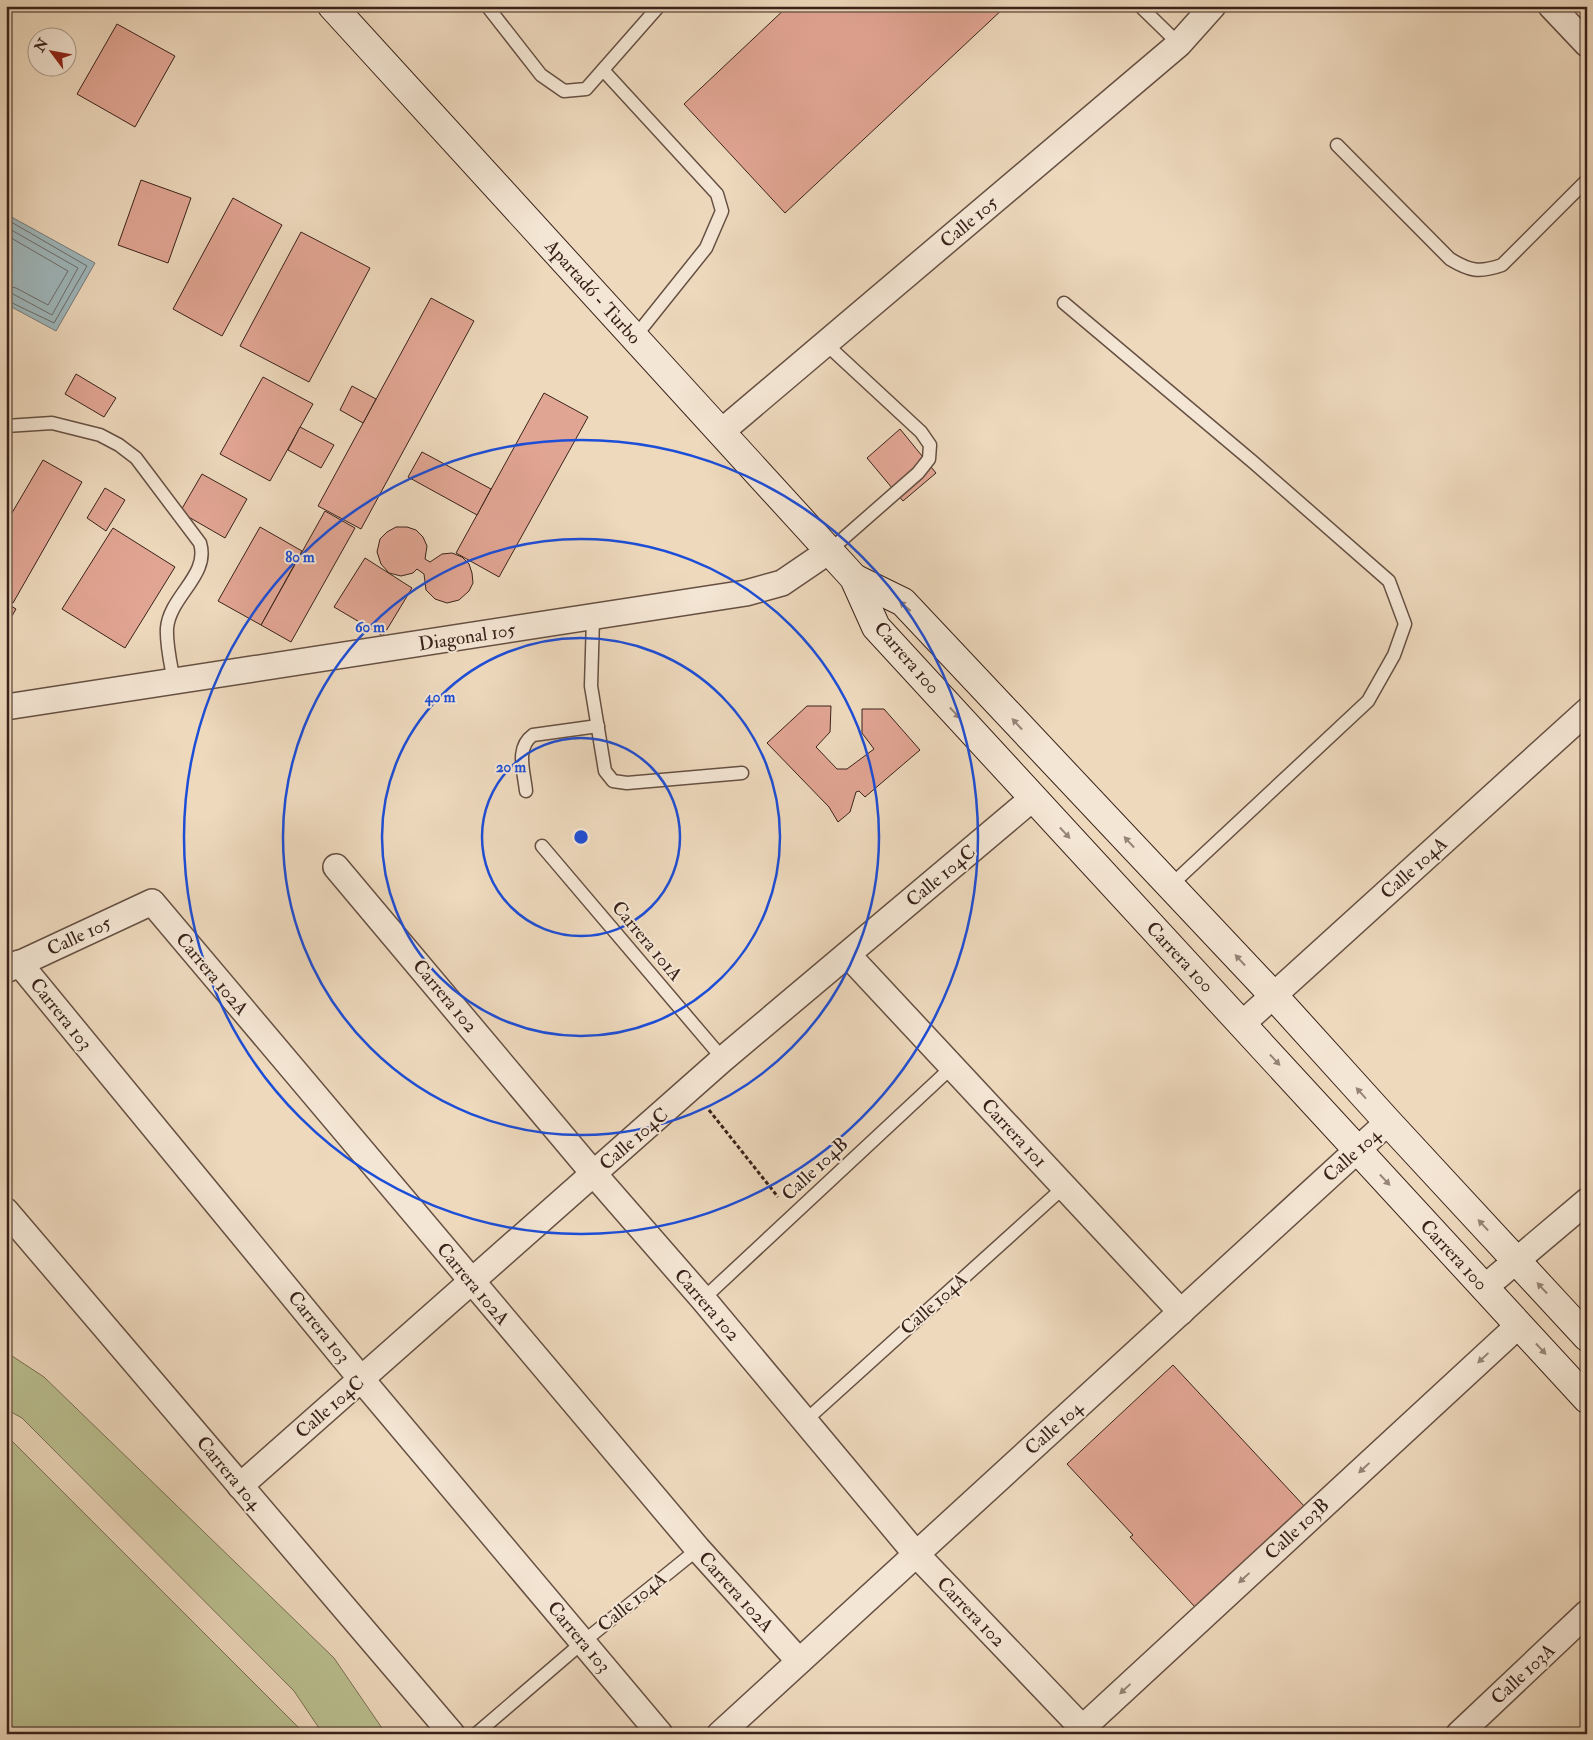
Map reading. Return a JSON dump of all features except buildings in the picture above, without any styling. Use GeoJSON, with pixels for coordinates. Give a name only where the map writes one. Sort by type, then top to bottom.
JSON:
{"type":"FeatureCollection","features":[{"type":"Feature","properties":{"kind":"main road","name":"Apartadó - Turbo"},"geometry":{"type":"LineString","coordinates":[[332,6],[854,578]]}},
{"type":"Feature","properties":{"kind":"main road","name":"Carrera 100"},"geometry":{"type":"LineString","coordinates":[[854,578],[903,602],[1274,996],[1587,1336]]}},
{"type":"Feature","properties":{"kind":"main road","name":"Carrera 100"},"geometry":{"type":"LineString","coordinates":[[854,578],[876,627],[1587,1399]]}},
{"type":"Feature","properties":{"kind":"street","name":"Calle 105"},"geometry":{"type":"LineString","coordinates":[[721,432],[1179,44],[1212,6]]}},
{"type":"Feature","properties":{"kind":"street"},"geometry":{"type":"LineString","coordinates":[[1551,6],[1587,44]]}},
{"type":"Feature","properties":{"kind":"street","name":"Diagonal 105"},"geometry":{"type":"LineString","coordinates":[[6,707],[746,594],[782,583],[829,551]]}},
{"type":"Feature","properties":{"kind":"street","name":"Calle 104A"},"geometry":{"type":"LineString","coordinates":[[1242,1024],[1587,711]]}},
{"type":"Feature","properties":{"kind":"street","name":"Calle 104C"},"geometry":{"type":"LineString","coordinates":[[240,1486],[723,1059],[1033,798]]}},
{"type":"Feature","properties":{"kind":"street","name":"Carrera 102"},"geometry":{"type":"LineString","coordinates":[[336,867],[594,1174],[805,1420],[916,1554],[1082,1732]]}},
{"type":"Feature","properties":{"kind":"street","name":"Calle 105"},"geometry":{"type":"LineString","coordinates":[[13,967],[152,902]]}},
{"type":"Feature","properties":{"kind":"street","name":"Carrera 102A"},"geometry":{"type":"LineString","coordinates":[[152,902],[471,1282],[698,1548],[799,1661]]}},
{"type":"Feature","properties":{"kind":"street","name":"Carrera 101"},"geometry":{"type":"LineString","coordinates":[[848,955],[1181,1312]]}},
{"type":"Feature","properties":{"kind":"street","name":"Carrera 103"},"geometry":{"type":"LineString","coordinates":[[13,967],[660,1734]]}},
{"type":"Feature","properties":{"kind":"street","name":"Calle 104"},"geometry":{"type":"LineString","coordinates":[[720,1734],[1388,1122]]}},
{"type":"Feature","properties":{"kind":"street"},"geometry":{"type":"LineString","coordinates":[[1484,1288],[1587,1201]]}},
{"type":"Feature","properties":{"kind":"street","name":"Carrera 104"},"geometry":{"type":"LineString","coordinates":[[6,1212],[452,1734]]}},
{"type":"Feature","properties":{"kind":"street","name":"Calle 103B"},"geometry":{"type":"LineString","coordinates":[[1082,1732],[1519,1325]]}},
{"type":"Feature","properties":{"kind":"street","name":"Calle 103A"},"geometry":{"type":"LineString","coordinates":[[1460,1734],[1587,1613]]}},
{"type":"Feature","properties":{"kind":"lane"},"geometry":{"type":"LineString","coordinates":[[487,6],[541,75],[564,91],[586,90],[660,6]]}},
{"type":"Feature","properties":{"kind":"lane"},"geometry":{"type":"LineString","coordinates":[[1140,6],[1179,44]]}},
{"type":"Feature","properties":{"kind":"lane"},"geometry":{"type":"LineString","coordinates":[[603,70],[717,194],[722,211],[706,248],[634,338]]}},
{"type":"Feature","properties":{"kind":"lane"},"geometry":{"type":"LineString","coordinates":[[1336,145],[1450,259],[1466,269],[1485,271],[1502,266],[1587,180]]}},
{"type":"Feature","properties":{"kind":"lane"},"geometry":{"type":"LineString","coordinates":[[1064,303],[1260,468],[1389,580],[1405,624],[1394,655],[1368,701],[1170,886]]}},
{"type":"Feature","properties":{"kind":"lane"},"geometry":{"type":"LineString","coordinates":[[826,344],[921,432],[930,445],[929,459],[918,473],[829,551]]}},
{"type":"Feature","properties":{"kind":"lane"},"geometry":{"type":"LineString","coordinates":[[6,426],[52,423],[100,435],[119,445],[136,458],[200,542],[202,552],[200,566],[177,603],[167,626],[168,649],[174,682]]}},
{"type":"Feature","properties":{"kind":"lane"},"geometry":{"type":"LineString","coordinates":[[592,618],[590,686],[606,771],[613,781],[627,783],[742,772]]}},
{"type":"Feature","properties":{"kind":"lane"},"geometry":{"type":"LineString","coordinates":[[526,791],[522,749],[526,740],[533,735],[598,726]]}},
{"type":"Feature","properties":{"kind":"lane","name":"Carrera 101A"},"geometry":{"type":"LineString","coordinates":[[542,846],[723,1059]]}},
{"type":"Feature","properties":{"kind":"lane","name":"Calle 104B"},"geometry":{"type":"LineString","coordinates":[[703,1300],[952,1067]]}},
{"type":"Feature","properties":{"kind":"lane","name":"Calle 104A"},"geometry":{"type":"LineString","coordinates":[[805,1420],[1064,1186]]}},
{"type":"Feature","properties":{"kind":"lane","name":"Calle 104A"},"geometry":{"type":"LineString","coordinates":[[476,1734],[582,1642],[698,1548]]}},
{"type":"Feature","properties":{"kind":"path"},"geometry":{"type":"LineString","coordinates":[[692,1088],[792,1216]]}},
{"type":"Feature","properties":{"kind":"green space"},"geometry":{"type":"Polygon","coordinates":[[[6,1352],[44,1377],[334,1658],[386,1734],[323,1734],[294,1691],[22,1418],[6,1409],[6,1352]]]}},
{"type":"Feature","properties":{"kind":"green space"},"geometry":{"type":"Polygon","coordinates":[[[6,1435],[305,1734],[6,1734],[6,1435]]]}},
{"type":"Feature","properties":{"kind":"water"},"geometry":{"type":"Polygon","coordinates":[[[6,214],[95,263],[56,331],[6,304],[6,214]]]}}]}
